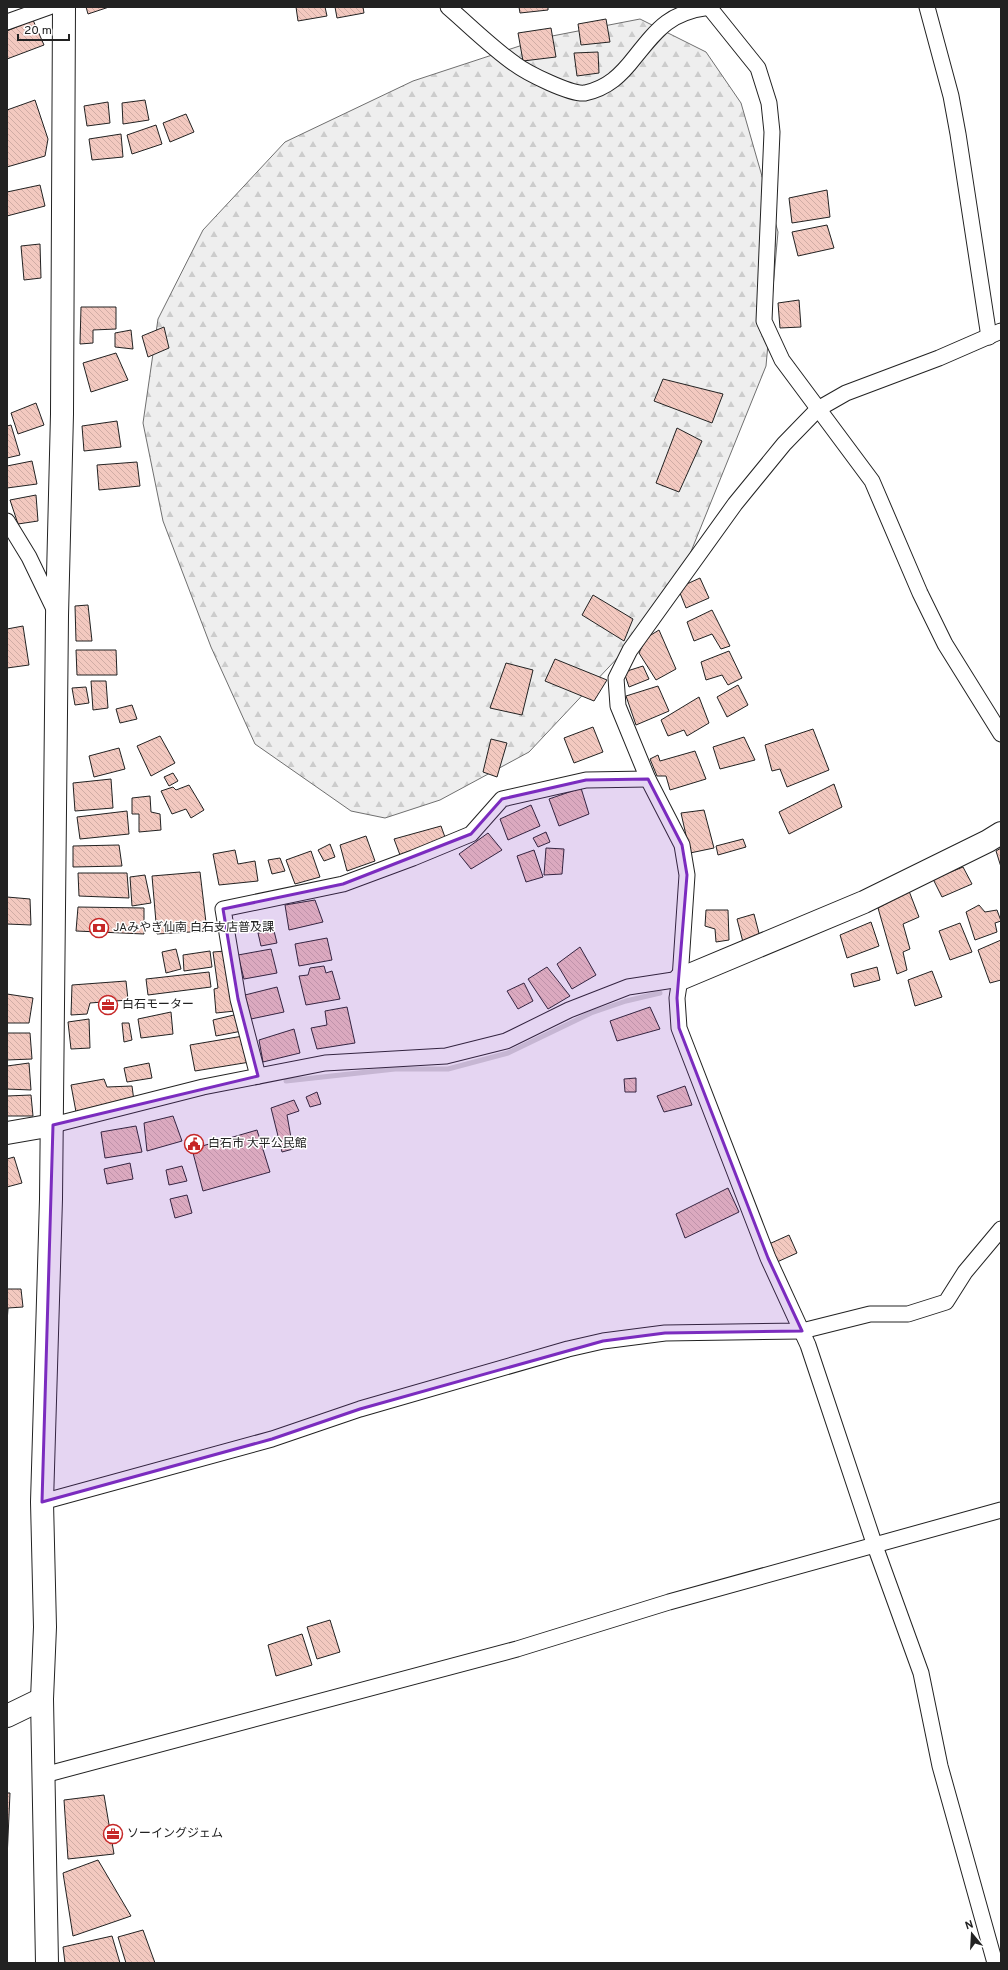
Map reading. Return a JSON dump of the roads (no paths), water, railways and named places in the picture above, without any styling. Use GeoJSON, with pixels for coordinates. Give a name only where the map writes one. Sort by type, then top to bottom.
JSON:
{"type":"FeatureCollection","features":[{"type":"Feature","properties":{"kind":"street"},"geometry":{"type":"LineString","coordinates":[[7,22],[49,7]]}},
{"type":"Feature","properties":{"kind":"street"},"geometry":{"type":"LineString","coordinates":[[47,1963],[42,1699],[45,1627],[42,1502],[53,1125],[57,616],[62,414],[64,7]]}},
{"type":"Feature","properties":{"kind":"street"},"geometry":{"type":"LineString","coordinates":[[448,7],[516,65],[566,91],[584,93],[609,85],[620,76],[648,40],[667,21],[693,9],[710,7],[758,68],[769,103],[772,132],[764,321],[782,360],[872,481],[920,593],[945,644],[1001,734]]}},
{"type":"Feature","properties":{"kind":"street"},"geometry":{"type":"LineString","coordinates":[[927,7],[951,96],[995,334],[846,393],[818,409],[784,444],[735,504],[630,650],[616,678],[618,706],[648,779],[682,845],[687,875],[680,979],[677,998],[679,1028],[768,1258],[802,1331],[875,1546],[921,1673],[940,1766],[995,1963]]}},
{"type":"Feature","properties":{"kind":"street"},"geometry":{"type":"LineString","coordinates":[[7,521],[29,556],[57,616]]}},
{"type":"Feature","properties":{"kind":"street"},"geometry":{"type":"LineString","coordinates":[[258,1076],[238,1000],[223,909],[343,884],[413,858],[471,834],[502,799],[586,780],[648,779]]}},
{"type":"Feature","properties":{"kind":"street"},"geometry":{"type":"LineString","coordinates":[[7,1133],[53,1125],[203,1087],[325,1063],[446,1056],[506,1041],[569,1010],[628,987],[680,979],[864,902],[988,841],[1001,833]]}},
{"type":"Feature","properties":{"kind":"street"},"geometry":{"type":"LineString","coordinates":[[42,1502],[272,1439],[360,1409],[568,1349],[603,1341],[665,1333],[802,1331],[870,1314],[908,1314],[946,1302],[965,1272],[1001,1229]]}},
{"type":"Feature","properties":{"kind":"street"},"geometry":{"type":"LineString","coordinates":[[44,1775],[517,1649],[669,1602],[1001,1510]]}},
{"type":"Feature","properties":{"kind":"street"},"geometry":{"type":"LineString","coordinates":[[7,1716],[42,1699]]}},
{"type":"Feature","properties":{"kind":"waterway"},"geometry":{"type":"LineString","coordinates":[[286,1081],[395,1069],[448,1069],[508,1053],[591,1013],[626,1001],[660,993]]}},
{"type":"Feature","properties":{"kind":"place","name":"JAみやぎ仙南 白石支店普及課"},"geometry":{"type":"Point","coordinates":[99,928]}},
{"type":"Feature","properties":{"kind":"place","name":"白石モーター"},"geometry":{"type":"Point","coordinates":[108,1005]}},
{"type":"Feature","properties":{"kind":"place","name":"白石市 大平公民館"},"geometry":{"type":"Point","coordinates":[194,1144]}},
{"type":"Feature","properties":{"kind":"place","name":"ソーイングジェム"},"geometry":{"type":"Point","coordinates":[113,1834]}}]}
